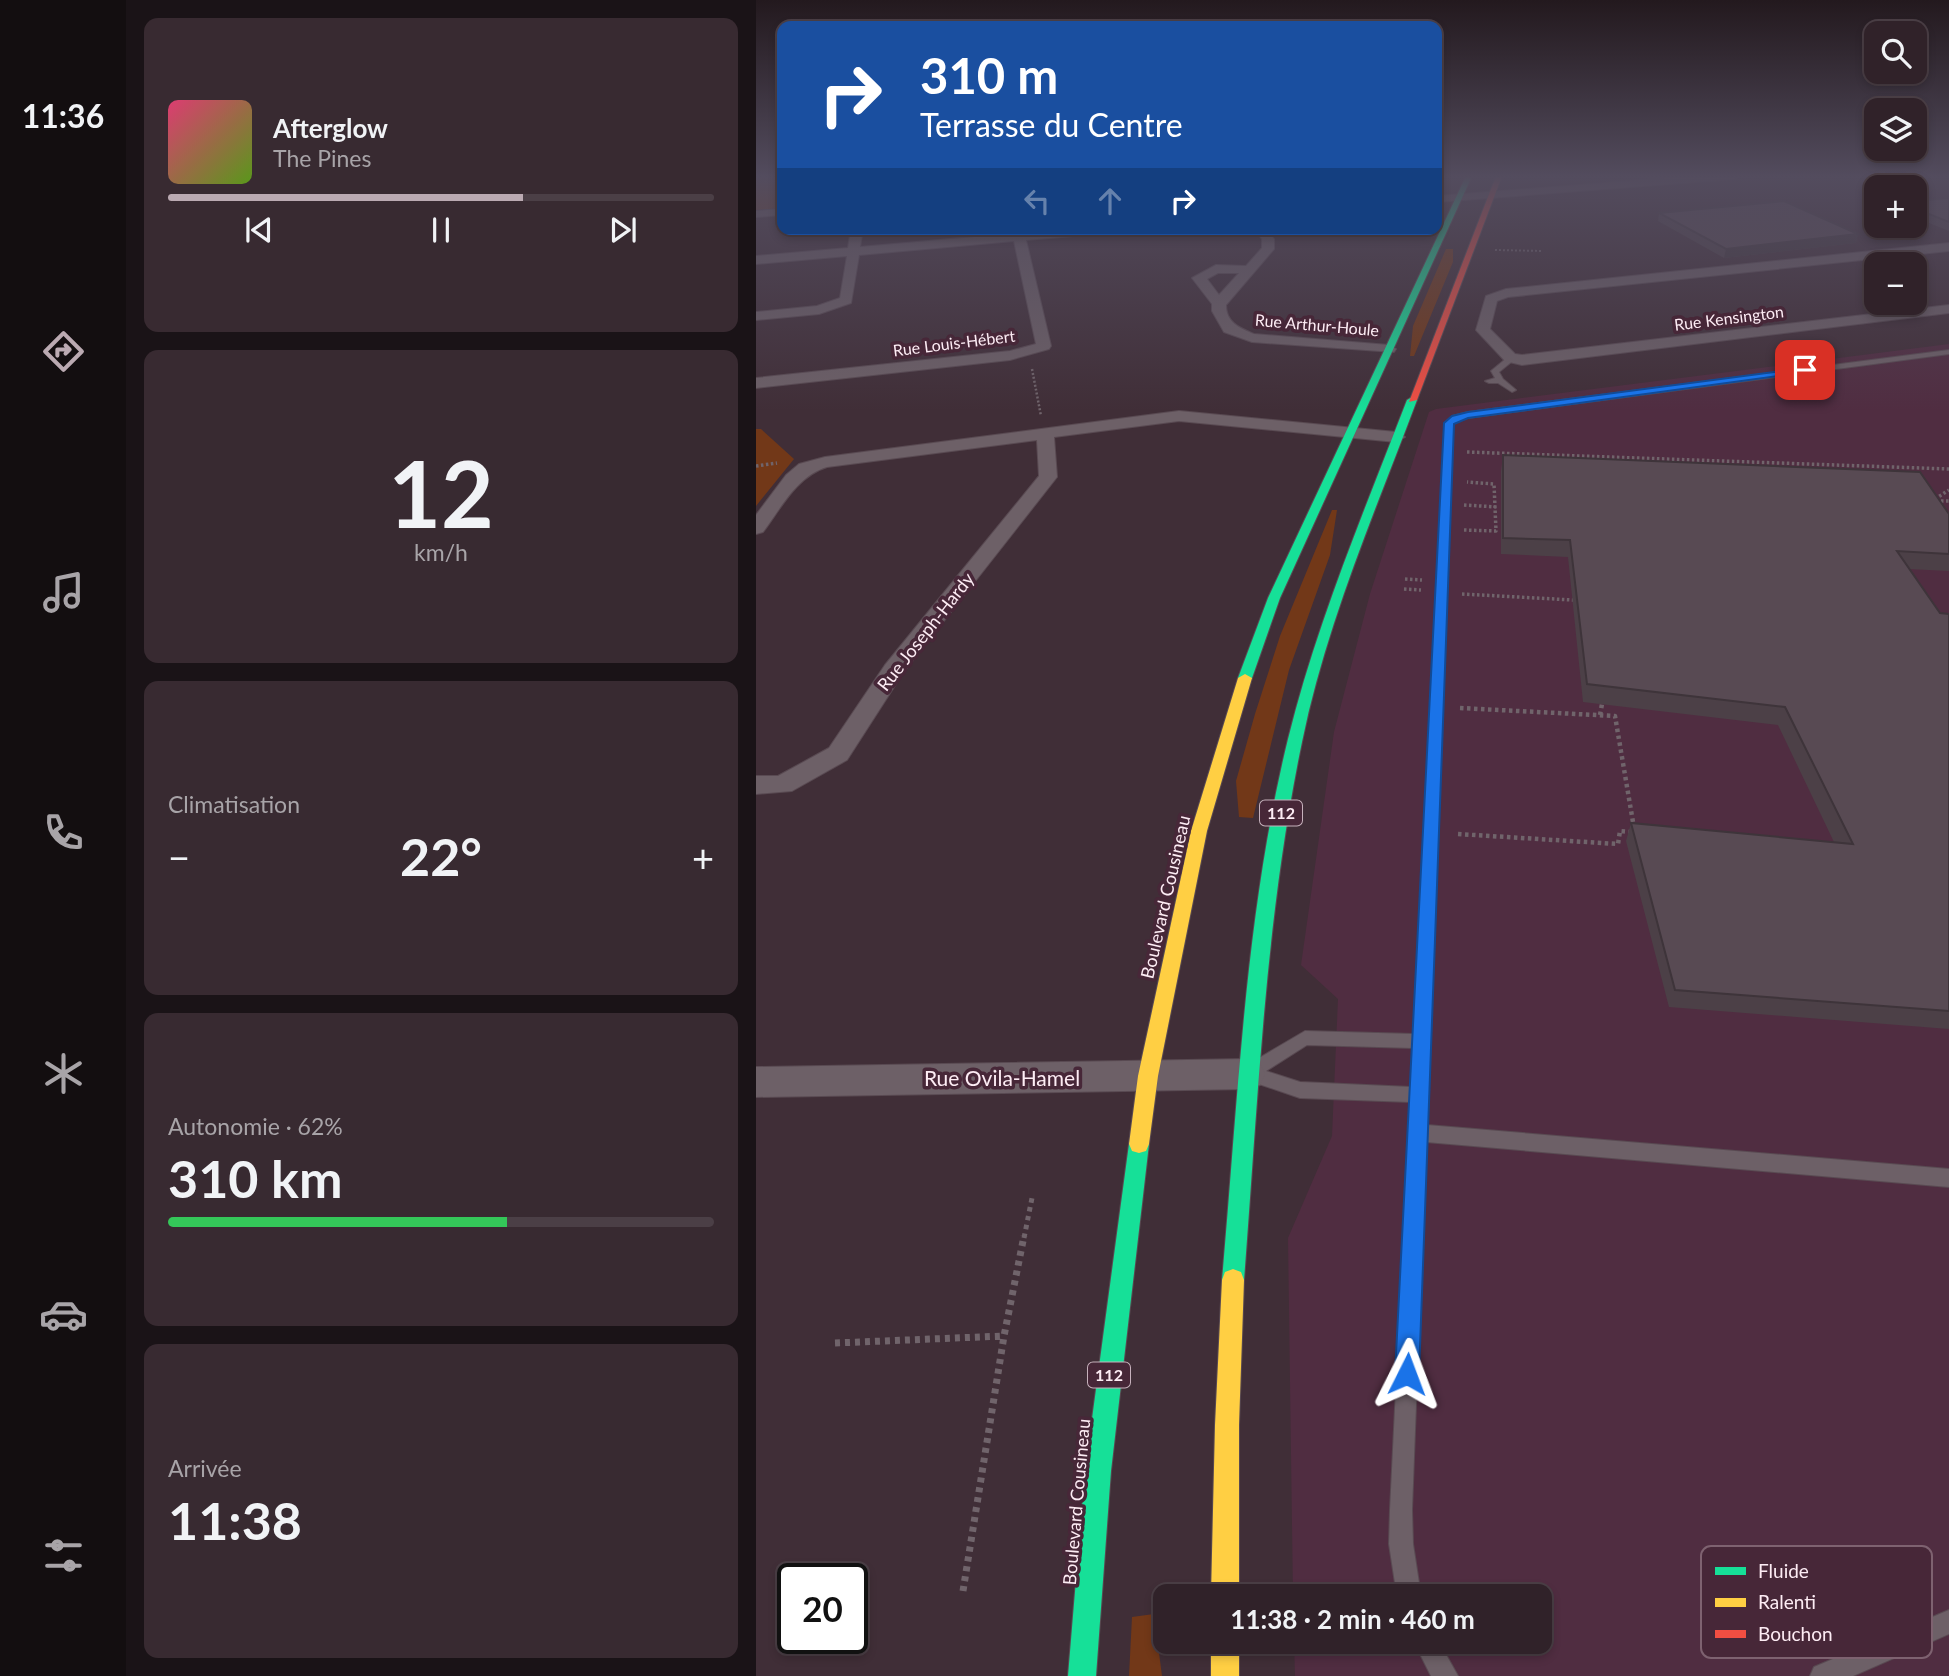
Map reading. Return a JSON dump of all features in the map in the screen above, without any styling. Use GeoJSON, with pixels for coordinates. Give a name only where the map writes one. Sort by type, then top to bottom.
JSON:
{"type":"FeatureCollection","features":[{"type":"Feature","properties":{"kind":"main road","name":"Boulevard Cousineau"},"geometry":{"type":"LineString","coordinates":[[1082,1676],[1109,1374],[1148,1076],[1187,883],[1237,698],[1274,598],[1389,349],[1427,254]]}},
{"type":"Feature","properties":{"kind":"main road","name":"112"},"geometry":{"type":"LineString","coordinates":[[1225,1584],[1231,1322],[1239,1174],[1267,903],[1295,743],[1327,626],[1396,437],[1467,254]]}},
{"type":"Feature","properties":{"kind":"main road"},"geometry":{"type":"LineString","coordinates":[[1225,1654],[1225,1676]]}},
{"type":"Feature","properties":{"kind":"street"},"geometry":{"type":"LineString","coordinates":[[756,260],[819,254]]}},
{"type":"Feature","properties":{"kind":"street"},"geometry":{"type":"LineString","coordinates":[[756,316],[819,310],[846,300],[853,254]]}},
{"type":"Feature","properties":{"kind":"street","name":"Rue Louis-Hébert"},"geometry":{"type":"LineString","coordinates":[[756,383],[1028,351],[1044,346],[1023,254]]}},
{"type":"Feature","properties":{"kind":"street"},"geometry":{"type":"LineString","coordinates":[[1219,304],[1264,254]]}},
{"type":"Feature","properties":{"kind":"street"},"geometry":{"type":"LineString","coordinates":[[1512,359],[1483,330],[1491,299],[1502,294],[1880,254]]}},
{"type":"Feature","properties":{"kind":"street","name":"Rue Arthur-Houle"},"geometry":{"type":"LineString","coordinates":[[1251,270],[1216,269],[1199,278],[1219,304],[1219,311],[1229,329],[1252,338],[1389,349]]}},
{"type":"Feature","properties":{"kind":"street","name":"Rue Kensington"},"geometry":{"type":"LineString","coordinates":[[1512,359],[1526,360],[1949,309]]}},
{"type":"Feature","properties":{"kind":"street"},"geometry":{"type":"LineString","coordinates":[[756,528],[793,479],[805,468],[825,462],[1179,416],[1396,437]]}},
{"type":"Feature","properties":{"kind":"street","name":"Rue Joseph-Hardy"},"geometry":{"type":"LineString","coordinates":[[756,785],[783,785],[838,754],[893,670],[1048,477],[1045,433]]}},
{"type":"Feature","properties":{"kind":"street","name":"Rue Ovila-Hamel"},"geometry":{"type":"LineString","coordinates":[[756,1082],[1248,1074]]}},
{"type":"Feature","properties":{"kind":"lane"},"geometry":{"type":"LineString","coordinates":[[1407,1584],[1401,1544],[1401,1510],[1450,421],[1468,415],[1949,352]]}},
{"type":"Feature","properties":{"kind":"lane"},"geometry":{"type":"LineString","coordinates":[[1512,359],[1495,371],[1500,380],[1512,390]]}},
{"type":"Feature","properties":{"kind":"lane"},"geometry":{"type":"LineString","coordinates":[[1489,381],[1500,380]]}},
{"type":"Feature","properties":{"kind":"lane"},"geometry":{"type":"LineString","coordinates":[[1248,1074],[1305,1038],[1422,1041]]}},
{"type":"Feature","properties":{"kind":"lane","name":"Rue Ovila-Hamel"},"geometry":{"type":"LineString","coordinates":[[1248,1074],[1300,1090],[1419,1095]]}},
{"type":"Feature","properties":{"kind":"lane"},"geometry":{"type":"LineString","coordinates":[[1419,1132],[1949,1178]]}},
{"type":"Feature","properties":{"kind":"lane"},"geometry":{"type":"LineString","coordinates":[[1932,1629],[1949,1622]]}},
{"type":"Feature","properties":{"kind":"lane"},"geometry":{"type":"LineString","coordinates":[[1433,1654],[1446,1676]]}},
{"type":"Feature","properties":{"kind":"lane"},"geometry":{"type":"LineString","coordinates":[[1823,1676],[1865,1658]]}},
{"type":"Feature","properties":{"kind":"path"},"geometry":{"type":"LineString","coordinates":[[1028,351],[1045,433]]}},
{"type":"Feature","properties":{"kind":"path"},"geometry":{"type":"LineString","coordinates":[[1467,452],[1949,469]]}},
{"type":"Feature","properties":{"kind":"path"},"geometry":{"type":"LineString","coordinates":[[1646,459],[1648,468]]}},
{"type":"Feature","properties":{"kind":"path"},"geometry":{"type":"LineString","coordinates":[[1758,462],[1762,472]]}},
{"type":"Feature","properties":{"kind":"path"},"geometry":{"type":"LineString","coordinates":[[1464,482],[1501,484]]}},
{"type":"Feature","properties":{"kind":"path"},"geometry":{"type":"LineString","coordinates":[[1494,484],[1496,531]]}},
{"type":"Feature","properties":{"kind":"path"},"geometry":{"type":"LineString","coordinates":[[1932,501],[1949,490]]}},
{"type":"Feature","properties":{"kind":"path"},"geometry":{"type":"LineString","coordinates":[[1932,501],[1949,501]]}},
{"type":"Feature","properties":{"kind":"path"},"geometry":{"type":"LineString","coordinates":[[1932,501],[1939,512]]}},
{"type":"Feature","properties":{"kind":"path"},"geometry":{"type":"LineString","coordinates":[[1463,505],[1501,507]]}},
{"type":"Feature","properties":{"kind":"path"},"geometry":{"type":"LineString","coordinates":[[1463,530],[1502,531]]}},
{"type":"Feature","properties":{"kind":"path"},"geometry":{"type":"LineString","coordinates":[[1462,594],[1573,600]]}},
{"type":"Feature","properties":{"kind":"path"},"geometry":{"type":"LineString","coordinates":[[1600,715],[1602,704]]}},
{"type":"Feature","properties":{"kind":"path"},"geometry":{"type":"LineString","coordinates":[[1458,834],[1618,844],[1620,831],[1635,832],[1615,716],[1460,708]]}},
{"type":"Feature","properties":{"kind":"path"},"geometry":{"type":"LineString","coordinates":[[963,1591],[1004,1336],[1032,1198]]}},
{"type":"Feature","properties":{"kind":"path"},"geometry":{"type":"LineString","coordinates":[[835,1343],[1004,1336]]}},
{"type":"Feature","properties":{"kind":"shaded area"},"geometry":{"type":"Polygon","coordinates":[[[1444,254],[1453,254],[1453,262],[1414,356],[1410,356],[1413,326],[1444,254]]]}},
{"type":"Feature","properties":{"kind":"shaded area"},"geometry":{"type":"Polygon","coordinates":[[[1949,344],[1949,1676],[1295,1676],[1294,1654],[1552,1654],[1552,1584],[1293,1584],[1288,1238],[1332,1136],[1338,999],[1301,965],[1334,732],[1370,594],[1429,412],[1949,344]]]}},
{"type":"Feature","properties":{"kind":"shaded area"},"geometry":{"type":"Polygon","coordinates":[[[756,429],[761,429],[794,459],[756,506],[756,429]]]}},
{"type":"Feature","properties":{"kind":"shaded area"},"geometry":{"type":"Polygon","coordinates":[[[1332,510],[1337,510],[1330,555],[1289,670],[1253,818],[1239,817],[1236,781],[1255,714],[1280,636],[1332,510]]]}},
{"type":"Feature","properties":{"kind":"shaded area"},"geometry":{"type":"Polygon","coordinates":[[[1153,1614],[1153,1654],[1159,1654],[1162,1676],[1129,1676],[1132,1617],[1153,1614]]]}},
{"type":"Feature","properties":{"kind":"building"},"geometry":{"type":"Polygon","coordinates":[[[1503,455],[1920,472],[1949,514],[1949,554],[1897,551],[1940,613],[1949,614],[1949,1011],[1675,990],[1631,823],[1853,844],[1785,707],[1587,684],[1570,540],[1503,538],[1503,455]]]}},
{"type":"Feature","properties":{"kind":"traffic: fast"},"geometry":{"type":"LineString","coordinates":[[1245,678],[1274,598],[1433,254]]}},
{"type":"Feature","properties":{"kind":"traffic: fast"},"geometry":{"type":"LineString","coordinates":[[1233,1280],[1259,969],[1274,854],[1295,740],[1329,618],[1412,400]]}},
{"type":"Feature","properties":{"kind":"traffic: fast"},"geometry":{"type":"LineString","coordinates":[[1082,1676],[1098,1471],[1139,1144]]}},
{"type":"Feature","properties":{"kind":"traffic: slow"},"geometry":{"type":"LineString","coordinates":[[1139,1144],[1148,1076],[1199,831],[1245,678]]}},
{"type":"Feature","properties":{"kind":"traffic: slow"},"geometry":{"type":"LineString","coordinates":[[1225,1584],[1227,1425],[1233,1280]]}},
{"type":"Feature","properties":{"kind":"traffic: slow"},"geometry":{"type":"LineString","coordinates":[[1225,1654],[1225,1676]]}},
{"type":"Feature","properties":{"kind":"traffic: jam"},"geometry":{"type":"LineString","coordinates":[[1412,400],[1469,254]]}},
{"type":"Feature","properties":{"kind":"route"},"geometry":{"type":"LineString","coordinates":[[1407,1374],[1449,423],[1452,419],[1468,415],[1805,370]]}}]}
